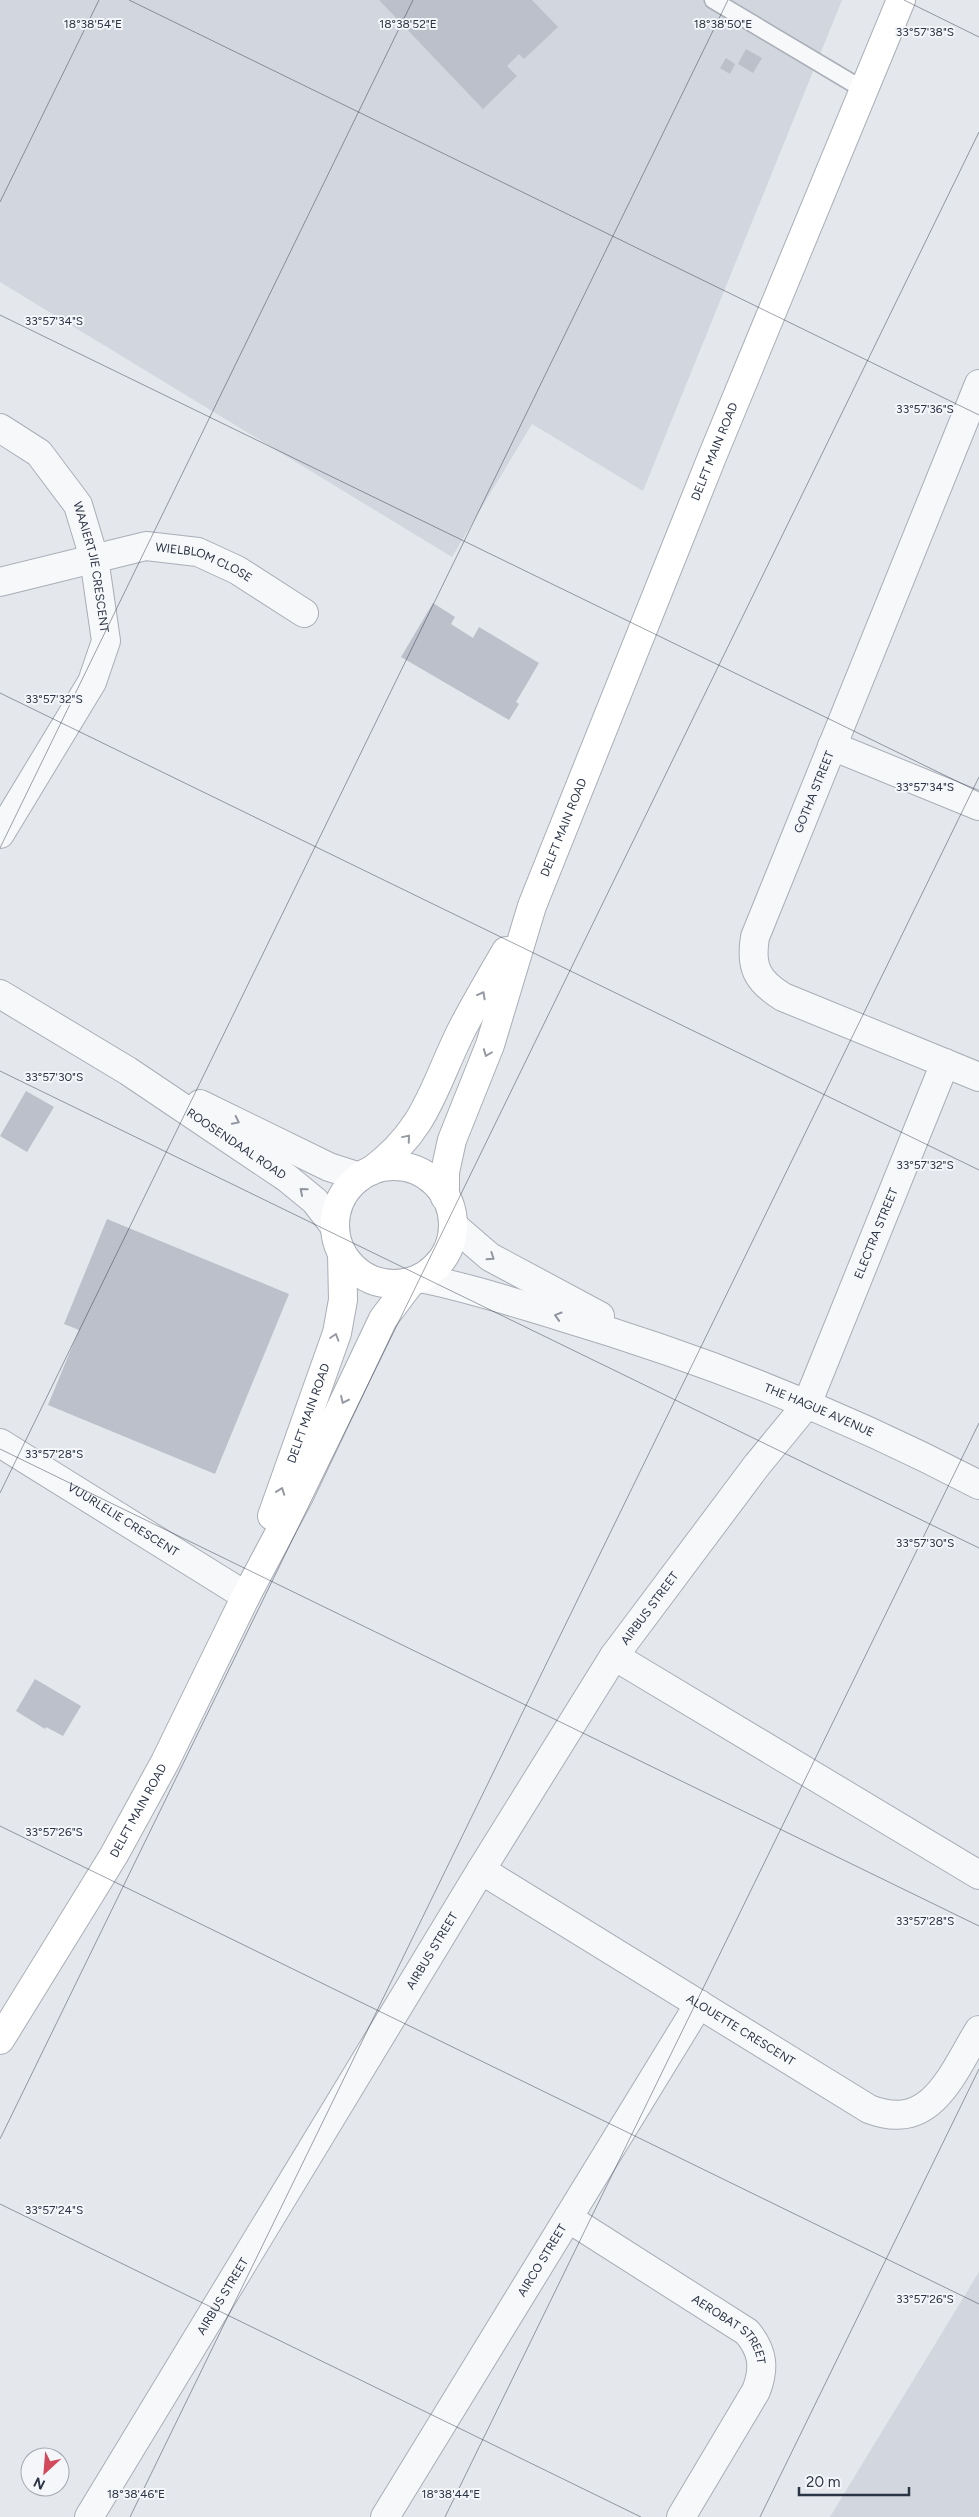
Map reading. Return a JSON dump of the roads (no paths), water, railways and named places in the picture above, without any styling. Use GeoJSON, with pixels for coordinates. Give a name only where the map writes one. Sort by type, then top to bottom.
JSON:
{"type":"FeatureCollection","features":[{"type":"Feature","properties":{"kind":"street","name":"DELFT MAIN ROAD"},"geometry":{"type":"LineString","coordinates":[[445,1197],[445,1172],[452,1140],[490,1045],[532,906],[712,457],[901,0]]}},
{"type":"Feature","properties":{"kind":"street","name":"GOTHA STREET"},"geometry":{"type":"LineString","coordinates":[[979,384],[755,936],[754,963],[758,976],[769,988],[783,997],[979,1077]]}},
{"type":"Feature","properties":{"kind":"street","name":"WAAIERTJIE CRESCENT"},"geometry":{"type":"LineString","coordinates":[[0,428],[39,453],[78,505],[94,558],[106,642],[92,682],[0,834]]}},
{"type":"Feature","properties":{"kind":"street","name":"WIELBLOM CLOSE"},"geometry":{"type":"LineString","coordinates":[[0,582],[146,546],[198,552],[237,570],[304,613]]}},
{"type":"Feature","properties":{"kind":"street"},"geometry":{"type":"LineString","coordinates":[[832,746],[979,806]]}},
{"type":"Feature","properties":{"kind":"street","name":"DELFT MAIN ROAD"},"geometry":{"type":"LineString","coordinates":[[365,1174],[399,1147],[416,1126],[461,1031],[532,906]]}},
{"type":"Feature","properties":{"kind":"street","name":"ROOSENDAAL ROAD"},"geometry":{"type":"LineString","coordinates":[[0,994],[128,1071],[301,1189],[315,1200],[338,1240]]}},
{"type":"Feature","properties":{"kind":"street","name":"ELECTRA STREET"},"geometry":{"type":"LineString","coordinates":[[807,1404],[945,1063]]}},
{"type":"Feature","properties":{"kind":"street","name":"ROOSENDAAL ROAD"},"geometry":{"type":"LineString","coordinates":[[128,1071],[329,1167],[365,1174]]}},
{"type":"Feature","properties":{"kind":"street"},"geometry":{"type":"LineString","coordinates":[[389,1166],[409,1168],[426,1176],[441,1189],[450,1207],[454,1226],[451,1242],[444,1257],[434,1269],[415,1280],[384,1283],[367,1278],[353,1267],[338,1240],[341,1199],[365,1174],[389,1166]]}},
{"type":"Feature","properties":{"kind":"street","name":"THE HAGUE AVENUE"},"geometry":{"type":"LineString","coordinates":[[454,1226],[484,1252],[512,1271],[654,1345]]}},
{"type":"Feature","properties":{"kind":"street","name":"DELFT MAIN ROAD"},"geometry":{"type":"LineString","coordinates":[[259,1571],[268,1526],[337,1333],[343,1300],[338,1240]]}},
{"type":"Feature","properties":{"kind":"street","name":"DELFT MAIN ROAD"},"geometry":{"type":"LineString","coordinates":[[0,2040],[124,1839],[165,1762],[246,1596],[295,1504],[382,1319],[415,1280]]}},
{"type":"Feature","properties":{"kind":"street","name":"THE HAGUE AVENUE"},"geometry":{"type":"LineString","coordinates":[[415,1280],[503,1298],[654,1345],[807,1404],[884,1437],[979,1485]]}},
{"type":"Feature","properties":{"kind":"street","name":"AIRBUS STREET"},"geometry":{"type":"LineString","coordinates":[[89,2517],[614,1656],[757,1465],[807,1404]]}},
{"type":"Feature","properties":{"kind":"street","name":"VUURLELIE CRESCENT"},"geometry":{"type":"LineString","coordinates":[[0,1443],[246,1596]]}},
{"type":"Feature","properties":{"kind":"street"},"geometry":{"type":"LineString","coordinates":[[614,1656],[979,1875]]}},
{"type":"Feature","properties":{"kind":"street","name":"ALOUETTE CRESCENT"},"geometry":{"type":"LineString","coordinates":[[482,1870],[869,2109],[883,2115],[899,2116],[926,2107],[936,2098],[979,2030]]}},
{"type":"Feature","properties":{"kind":"street","name":"AIRCO STREET"},"geometry":{"type":"LineString","coordinates":[[384,2517],[699,2004]]}},
{"type":"Feature","properties":{"kind":"street","name":"AEROBAT STREET"},"geometry":{"type":"LineString","coordinates":[[568,2218],[747,2332],[757,2344],[762,2360],[762,2376],[756,2391],[680,2517]]}},
{"type":"Feature","properties":{"kind":"lane"},"geometry":{"type":"LineString","coordinates":[[713,0],[864,90]]}}]}
